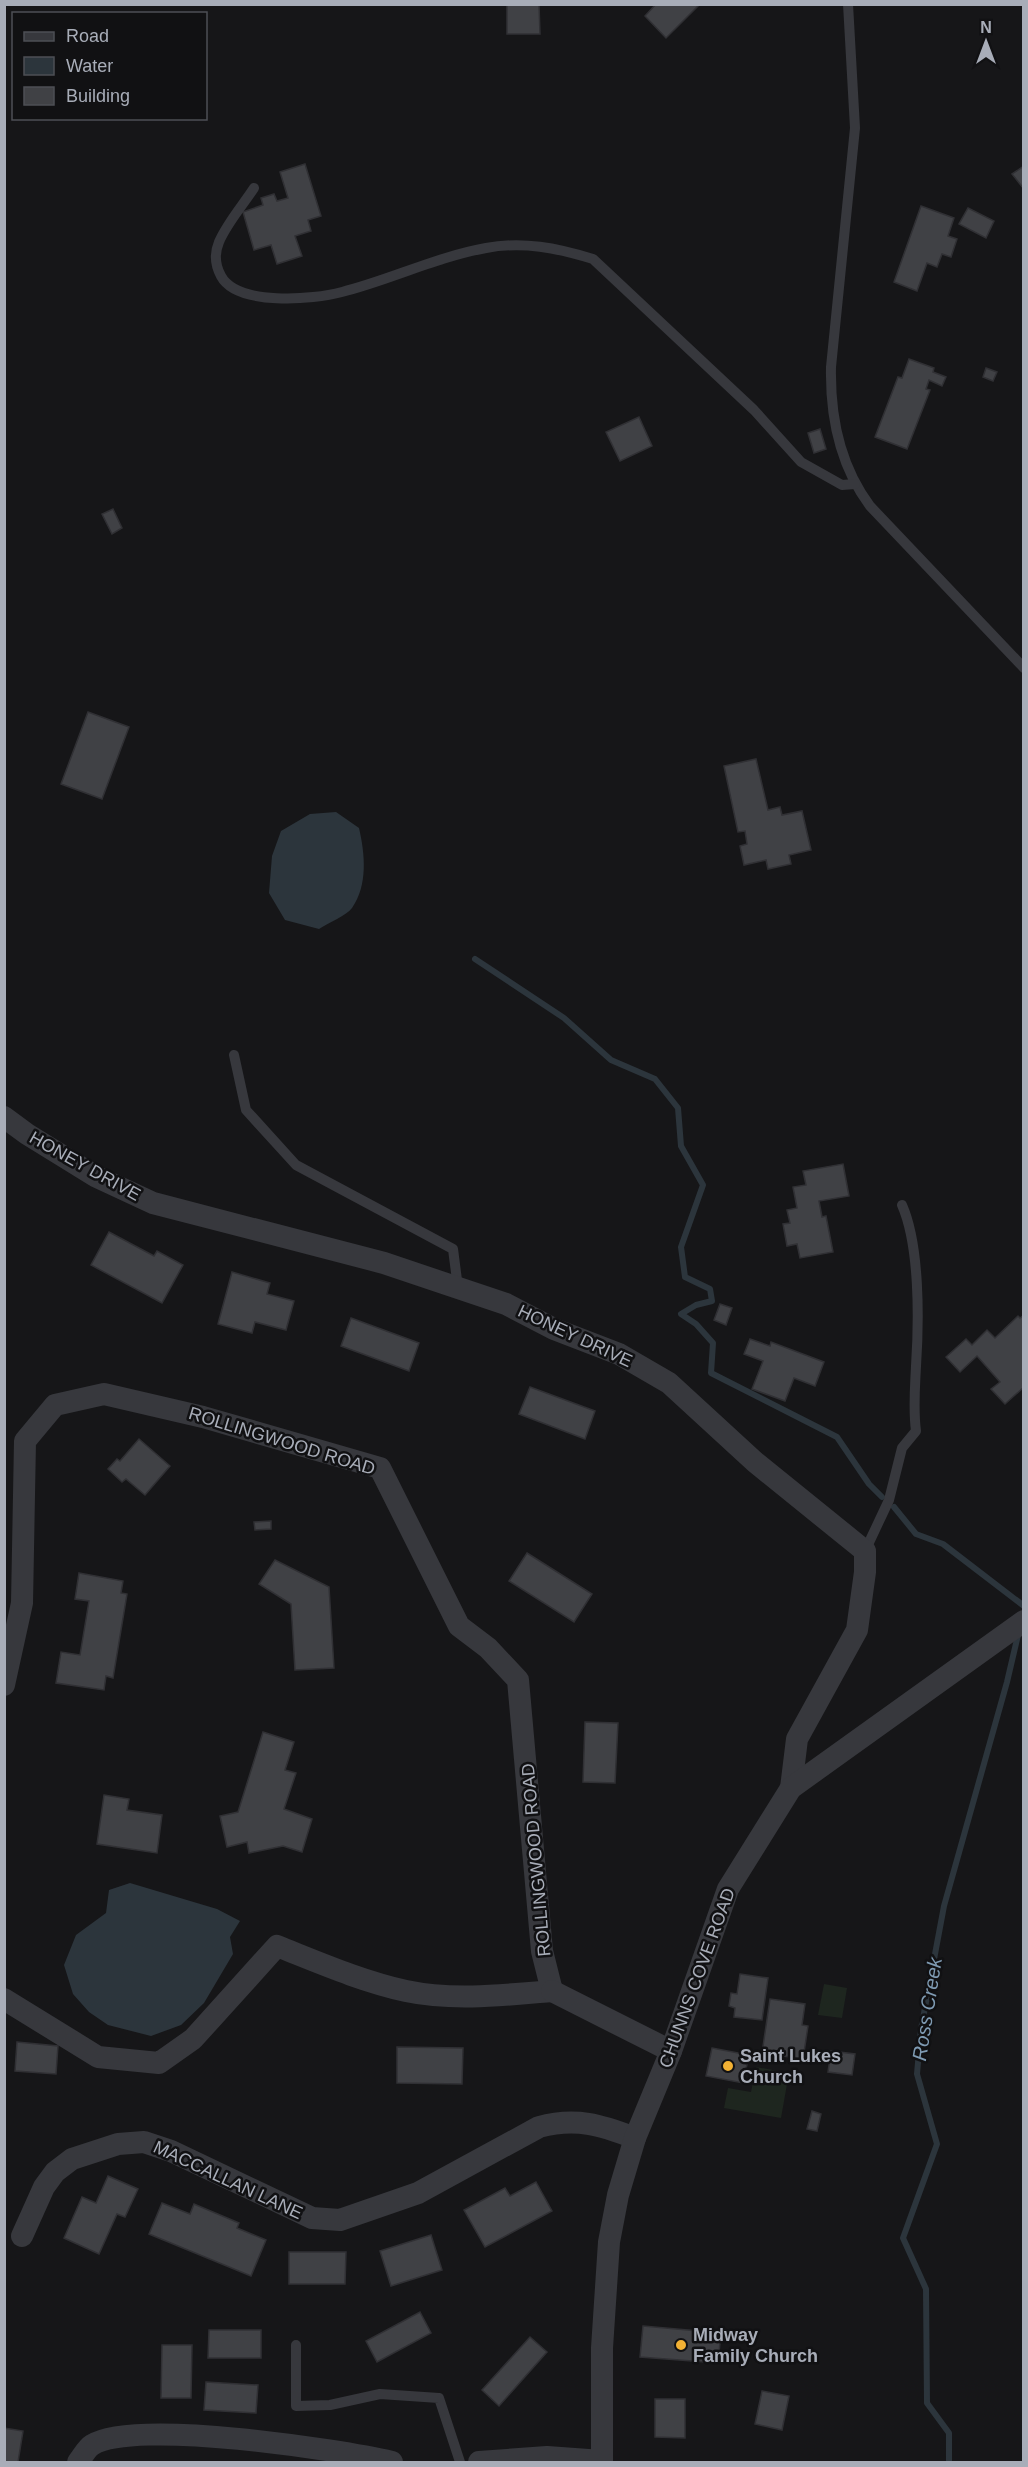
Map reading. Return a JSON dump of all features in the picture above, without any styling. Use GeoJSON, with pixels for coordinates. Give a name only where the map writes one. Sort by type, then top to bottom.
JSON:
{"type":"FeatureCollection","features":[{"type":"Feature","properties":{"kind":"street","name":"HONEY DRIVE"},"geometry":{"type":"LineString","coordinates":[[4,1117],[95,1176],[153,1203],[384,1263],[506,1304],[554,1329],[619,1354],[669,1383],[756,1462],[865,1551]]}},
{"type":"Feature","properties":{"kind":"street","name":"ROLLINGWOOD ROAD"},"geometry":{"type":"LineString","coordinates":[[4,1685],[22,1603],[25,1441],[55,1405],[104,1394],[203,1417],[381,1468],[459,1626],[488,1648],[518,1680],[524,1715],[542,1951],[552,1991]]}},
{"type":"Feature","properties":{"kind":"street"},"geometry":{"type":"LineString","coordinates":[[790,1788],[797,1739],[857,1630],[865,1572],[865,1551]]}},
{"type":"Feature","properties":{"kind":"street","name":"CHUNNS COVE ROAD"},"geometry":{"type":"LineString","coordinates":[[602,2462],[602,2348],[609,2242],[618,2195],[635,2138],[671,2051],[728,1889],[790,1788],[1023,1622]]}},
{"type":"Feature","properties":{"kind":"street"},"geometry":{"type":"LineString","coordinates":[[4,1999],[98,2057],[159,2063],[193,2039],[277,1946],[349,1975],[408,1992],[480,1996],[552,1991],[671,2051]]}},
{"type":"Feature","properties":{"kind":"street","name":"MACCALLAN LANE"},"geometry":{"type":"LineString","coordinates":[[22,2236],[44,2187],[55,2172],[72,2159],[118,2144],[144,2142],[171,2151],[312,2218],[340,2220],[418,2193],[539,2127],[556,2122],[598,2124],[635,2138]]}},
{"type":"Feature","properties":{"kind":"street"},"geometry":{"type":"LineString","coordinates":[[78,2463],[92,2445],[129,2435],[232,2438],[355,2453],[392,2463]]}},
{"type":"Feature","properties":{"kind":"street"},"geometry":{"type":"LineString","coordinates":[[479,2463],[547,2457],[602,2462]]}},
{"type":"Feature","properties":{"kind":"lane"},"geometry":{"type":"LineString","coordinates":[[848,4],[855,128],[831,389],[835,426],[855,484],[870,506],[1023,668]]}},
{"type":"Feature","properties":{"kind":"lane"},"geometry":{"type":"LineString","coordinates":[[254,188],[219,243],[215,264],[225,284],[252,296],[290,298],[339,293],[485,248],[527,244],[560,249],[593,259],[754,410],[801,462],[842,485],[855,484]]}},
{"type":"Feature","properties":{"kind":"lane"},"geometry":{"type":"LineString","coordinates":[[234,1055],[246,1110],[296,1165],[453,1249],[458,1288]]}},
{"type":"Feature","properties":{"kind":"lane"},"geometry":{"type":"LineString","coordinates":[[865,1551],[889,1500],[902,1448],[915,1431],[913,1413],[917,1364],[916,1273],[908,1218],[902,1205]]}},
{"type":"Feature","properties":{"kind":"lane"},"geometry":{"type":"LineString","coordinates":[[296,2344],[296,2406],[330,2404],[380,2394],[438,2398],[460,2463]]}},
{"type":"Feature","properties":{"kind":"shaded area"},"geometry":{"type":"Polygon","coordinates":[[[824,1984],[847,1988],[842,2018],[818,2015],[824,1984]]]}},
{"type":"Feature","properties":{"kind":"shaded area"},"geometry":{"type":"Polygon","coordinates":[[[756,2067],[789,2073],[781,2118],[724,2108],[728,2088],[751,2092],[756,2067]]]}},
{"type":"Feature","properties":{"kind":"water"},"geometry":{"type":"Polygon","coordinates":[[[336,812],[359,828],[364,869],[357,899],[349,911],[319,929],[285,920],[269,893],[272,856],[281,831],[310,814],[336,812]]]}},
{"type":"Feature","properties":{"kind":"water"},"geometry":{"type":"Polygon","coordinates":[[[130,1883],[217,1909],[240,1921],[230,1937],[233,1954],[204,2003],[181,2025],[151,2036],[108,2025],[89,2012],[73,1994],[64,1965],[76,1935],[106,1913],[109,1890],[130,1883]]]}},
{"type":"Feature","properties":{"kind":"building"},"geometry":{"type":"Polygon","coordinates":[[[507,4],[539,4],[540,34],[507,34],[507,4]]]}},
{"type":"Feature","properties":{"kind":"building"},"geometry":{"type":"Polygon","coordinates":[[[656,4],[700,4],[666,38],[645,16],[656,4]]]}},
{"type":"Feature","properties":{"kind":"building"},"geometry":{"type":"Polygon","coordinates":[[[305,164],[321,216],[308,220],[311,231],[295,236],[302,256],[277,264],[271,245],[254,250],[243,212],[263,205],[261,198],[274,194],[277,201],[288,198],[280,172],[305,164]]]}},
{"type":"Feature","properties":{"kind":"building"},"geometry":{"type":"Polygon","coordinates":[[[1024,166],[1024,189],[1012,174],[1024,166]]]}},
{"type":"Feature","properties":{"kind":"building"},"geometry":{"type":"Polygon","coordinates":[[[921,206],[954,218],[948,236],[957,239],[951,257],[942,254],[937,267],[927,263],[917,291],[894,282],[921,206]]]}},
{"type":"Feature","properties":{"kind":"building"},"geometry":{"type":"Polygon","coordinates":[[[968,208],[994,221],[986,238],[959,224],[968,208]]]}},
{"type":"Feature","properties":{"kind":"building"},"geometry":{"type":"Polygon","coordinates":[[[909,359],[934,368],[933,372],[946,377],[942,386],[929,380],[926,389],[930,390],[907,449],[875,437],[898,377],[902,378],[909,359]]]}},
{"type":"Feature","properties":{"kind":"building"},"geometry":{"type":"Polygon","coordinates":[[[986,368],[997,372],[993,381],[983,377],[986,368]]]}},
{"type":"Feature","properties":{"kind":"building"},"geometry":{"type":"Polygon","coordinates":[[[639,417],[652,446],[620,461],[606,432],[639,417]]]}},
{"type":"Feature","properties":{"kind":"building"},"geometry":{"type":"Polygon","coordinates":[[[820,429],[826,449],[814,453],[808,433],[820,429]]]}},
{"type":"Feature","properties":{"kind":"building"},"geometry":{"type":"Polygon","coordinates":[[[113,509],[122,528],[112,534],[102,514],[113,509]]]}},
{"type":"Feature","properties":{"kind":"building"},"geometry":{"type":"Polygon","coordinates":[[[88,712],[129,727],[102,799],[61,784],[88,712]]]}},
{"type":"Feature","properties":{"kind":"building"},"geometry":{"type":"Polygon","coordinates":[[[756,759],[768,810],[780,807],[782,815],[802,811],[811,850],[789,855],[791,864],[768,869],[766,860],[744,865],[740,846],[747,844],[745,831],[738,832],[724,766],[756,759]]]}},
{"type":"Feature","properties":{"kind":"building"},"geometry":{"type":"Polygon","coordinates":[[[843,1164],[849,1196],[819,1201],[822,1217],[826,1216],[833,1252],[800,1258],[797,1244],[787,1246],[783,1224],[790,1223],[787,1210],[797,1208],[793,1187],[806,1185],[803,1171],[843,1164]]]}},
{"type":"Feature","properties":{"kind":"building"},"geometry":{"type":"Polygon","coordinates":[[[109,1232],[154,1256],[157,1251],[183,1265],[162,1303],[91,1265],[109,1232]]]}},
{"type":"Feature","properties":{"kind":"building"},"geometry":{"type":"Polygon","coordinates":[[[232,1272],[270,1283],[267,1294],[294,1301],[286,1330],[255,1322],[252,1333],[218,1324],[232,1272]]]}},
{"type":"Feature","properties":{"kind":"building"},"geometry":{"type":"Polygon","coordinates":[[[720,1304],[732,1308],[726,1325],[714,1320],[720,1304]]]}},
{"type":"Feature","properties":{"kind":"building"},"geometry":{"type":"Polygon","coordinates":[[[1024,1315],[1024,1387],[1005,1404],[991,1389],[1000,1382],[977,1356],[960,1372],[946,1357],[966,1339],[972,1345],[987,1330],[995,1338],[1018,1316],[1020,1318],[1024,1315]]]}},
{"type":"Feature","properties":{"kind":"building"},"geometry":{"type":"Polygon","coordinates":[[[351,1318],[419,1343],[409,1371],[341,1346],[351,1318]]]}},
{"type":"Feature","properties":{"kind":"building"},"geometry":{"type":"Polygon","coordinates":[[[750,1339],[770,1346],[771,1342],[824,1362],[815,1386],[794,1378],[785,1401],[752,1389],[763,1361],[744,1354],[750,1339]]]}},
{"type":"Feature","properties":{"kind":"building"},"geometry":{"type":"Polygon","coordinates":[[[530,1387],[595,1411],[585,1439],[519,1414],[530,1387]]]}},
{"type":"Feature","properties":{"kind":"building"},"geometry":{"type":"Polygon","coordinates":[[[139,1439],[170,1466],[145,1495],[126,1479],[122,1482],[108,1469],[117,1459],[120,1461],[139,1439]]]}},
{"type":"Feature","properties":{"kind":"building"},"geometry":{"type":"Polygon","coordinates":[[[271,1521],[271,1529],[255,1530],[254,1522],[271,1521]]]}},
{"type":"Feature","properties":{"kind":"building"},"geometry":{"type":"Polygon","coordinates":[[[527,1553],[592,1594],[574,1622],[509,1581],[527,1553]]]}},
{"type":"Feature","properties":{"kind":"building"},"geometry":{"type":"Polygon","coordinates":[[[275,1560],[329,1587],[334,1668],[295,1670],[291,1604],[259,1584],[275,1560]]]}},
{"type":"Feature","properties":{"kind":"building"},"geometry":{"type":"Polygon","coordinates":[[[79,1573],[123,1581],[121,1593],[127,1594],[113,1678],[106,1676],[104,1690],[56,1683],[61,1652],[80,1655],[89,1601],[75,1599],[79,1573]]]}},
{"type":"Feature","properties":{"kind":"building"},"geometry":{"type":"Polygon","coordinates":[[[585,1722],[618,1723],[615,1783],[583,1782],[585,1722]]]}},
{"type":"Feature","properties":{"kind":"building"},"geometry":{"type":"Polygon","coordinates":[[[263,1732],[294,1742],[285,1770],[296,1773],[284,1809],[312,1819],[302,1852],[283,1846],[249,1853],[247,1842],[227,1847],[220,1816],[238,1812],[263,1732]]]}},
{"type":"Feature","properties":{"kind":"building"},"geometry":{"type":"Polygon","coordinates":[[[104,1795],[129,1799],[127,1810],[162,1815],[157,1853],[97,1844],[104,1795]]]}},
{"type":"Feature","properties":{"kind":"building"},"geometry":{"type":"Polygon","coordinates":[[[740,1974],[768,1978],[762,2020],[734,2017],[735,2008],[729,2006],[731,1993],[737,1994],[740,1974]]]}},
{"type":"Feature","properties":{"kind":"building"},"geometry":{"type":"Polygon","coordinates":[[[770,1999],[805,2004],[802,2025],[808,2026],[803,2059],[762,2053],[770,1999]]]}},
{"type":"Feature","properties":{"kind":"building"},"geometry":{"type":"Polygon","coordinates":[[[17,2042],[58,2046],[56,2074],[15,2071],[17,2042]]]}},
{"type":"Feature","properties":{"kind":"building"},"geometry":{"type":"Polygon","coordinates":[[[397,2047],[463,2048],[462,2084],[397,2083],[397,2047]]]}},
{"type":"Feature","properties":{"kind":"building","name":"Saint Lukes Church"},"geometry":{"type":"Polygon","coordinates":[[[712,2048],[749,2055],[743,2083],[706,2076],[712,2048]]]}},
{"type":"Feature","properties":{"kind":"building"},"geometry":{"type":"Polygon","coordinates":[[[831,2051],[855,2054],[852,2075],[828,2072],[831,2051]]]}},
{"type":"Feature","properties":{"kind":"building"},"geometry":{"type":"Polygon","coordinates":[[[812,2111],[821,2114],[817,2131],[807,2129],[812,2111]]]}},
{"type":"Feature","properties":{"kind":"building"},"geometry":{"type":"Polygon","coordinates":[[[108,2176],[138,2189],[125,2217],[117,2214],[99,2254],[64,2238],[82,2197],[96,2203],[108,2176]]]}},
{"type":"Feature","properties":{"kind":"building"},"geometry":{"type":"Polygon","coordinates":[[[536,2182],[552,2211],[485,2247],[464,2210],[505,2188],[510,2196],[536,2182]]]}},
{"type":"Feature","properties":{"kind":"building"},"geometry":{"type":"Polygon","coordinates":[[[162,2203],[190,2214],[194,2204],[239,2223],[237,2228],[266,2240],[251,2276],[149,2234],[162,2203]]]}},
{"type":"Feature","properties":{"kind":"building"},"geometry":{"type":"Polygon","coordinates":[[[431,2235],[442,2270],[391,2286],[380,2251],[431,2235]]]}},
{"type":"Feature","properties":{"kind":"building"},"geometry":{"type":"Polygon","coordinates":[[[289,2252],[346,2252],[345,2284],[289,2284],[289,2252]]]}},
{"type":"Feature","properties":{"kind":"building"},"geometry":{"type":"Polygon","coordinates":[[[420,2312],[431,2333],[377,2362],[366,2341],[420,2312]]]}},
{"type":"Feature","properties":{"kind":"building","name":"Midway Family Church"},"geometry":{"type":"Polygon","coordinates":[[[643,2326],[721,2333],[718,2363],[640,2357],[643,2326]]]}},
{"type":"Feature","properties":{"kind":"building"},"geometry":{"type":"Polygon","coordinates":[[[209,2330],[261,2330],[261,2358],[208,2358],[209,2330]]]}},
{"type":"Feature","properties":{"kind":"building"},"geometry":{"type":"Polygon","coordinates":[[[530,2337],[547,2352],[499,2406],[482,2390],[530,2337]]]}},
{"type":"Feature","properties":{"kind":"building"},"geometry":{"type":"Polygon","coordinates":[[[162,2345],[192,2345],[191,2398],[161,2398],[162,2345]]]}},
{"type":"Feature","properties":{"kind":"building"},"geometry":{"type":"Polygon","coordinates":[[[206,2382],[258,2385],[256,2413],[204,2410],[206,2382]]]}},
{"type":"Feature","properties":{"kind":"building"},"geometry":{"type":"Polygon","coordinates":[[[762,2391],[789,2396],[782,2430],[755,2424],[762,2391]]]}},
{"type":"Feature","properties":{"kind":"building"},"geometry":{"type":"Polygon","coordinates":[[[655,2399],[685,2399],[685,2438],[655,2437],[655,2399]]]}},
{"type":"Feature","properties":{"kind":"building"},"geometry":{"type":"Polygon","coordinates":[[[4,2428],[23,2431],[18,2462],[4,2462],[4,2428]]]}},
{"type":"Feature","properties":{"kind":"waterway"},"geometry":{"type":"LineString","coordinates":[[475,959],[564,1018],[611,1060],[655,1079],[678,1108],[681,1146],[703,1185],[681,1247],[685,1277],[710,1289],[712,1301],[696,1305],[681,1314],[696,1324],[713,1343],[711,1373],[837,1437],[869,1484],[882,1497]]}},
{"type":"Feature","properties":{"kind":"waterway"},"geometry":{"type":"LineString","coordinates":[[894,1507],[916,1534],[943,1544],[1024,1606]]}},
{"type":"Feature","properties":{"kind":"waterway","name":"Ross Creek"},"geometry":{"type":"LineString","coordinates":[[949,2462],[949,2433],[927,2403],[926,2289],[903,2238],[937,2144],[917,2074],[921,2029],[944,1906],[1018,1635]]}},
{"type":"Feature","properties":{"kind":"place","name":"Saint Lukes Church"},"geometry":{"type":"Point","coordinates":[728,2066]}},
{"type":"Feature","properties":{"kind":"place","name":"Midway Family Church"},"geometry":{"type":"Point","coordinates":[681,2345]}}]}
